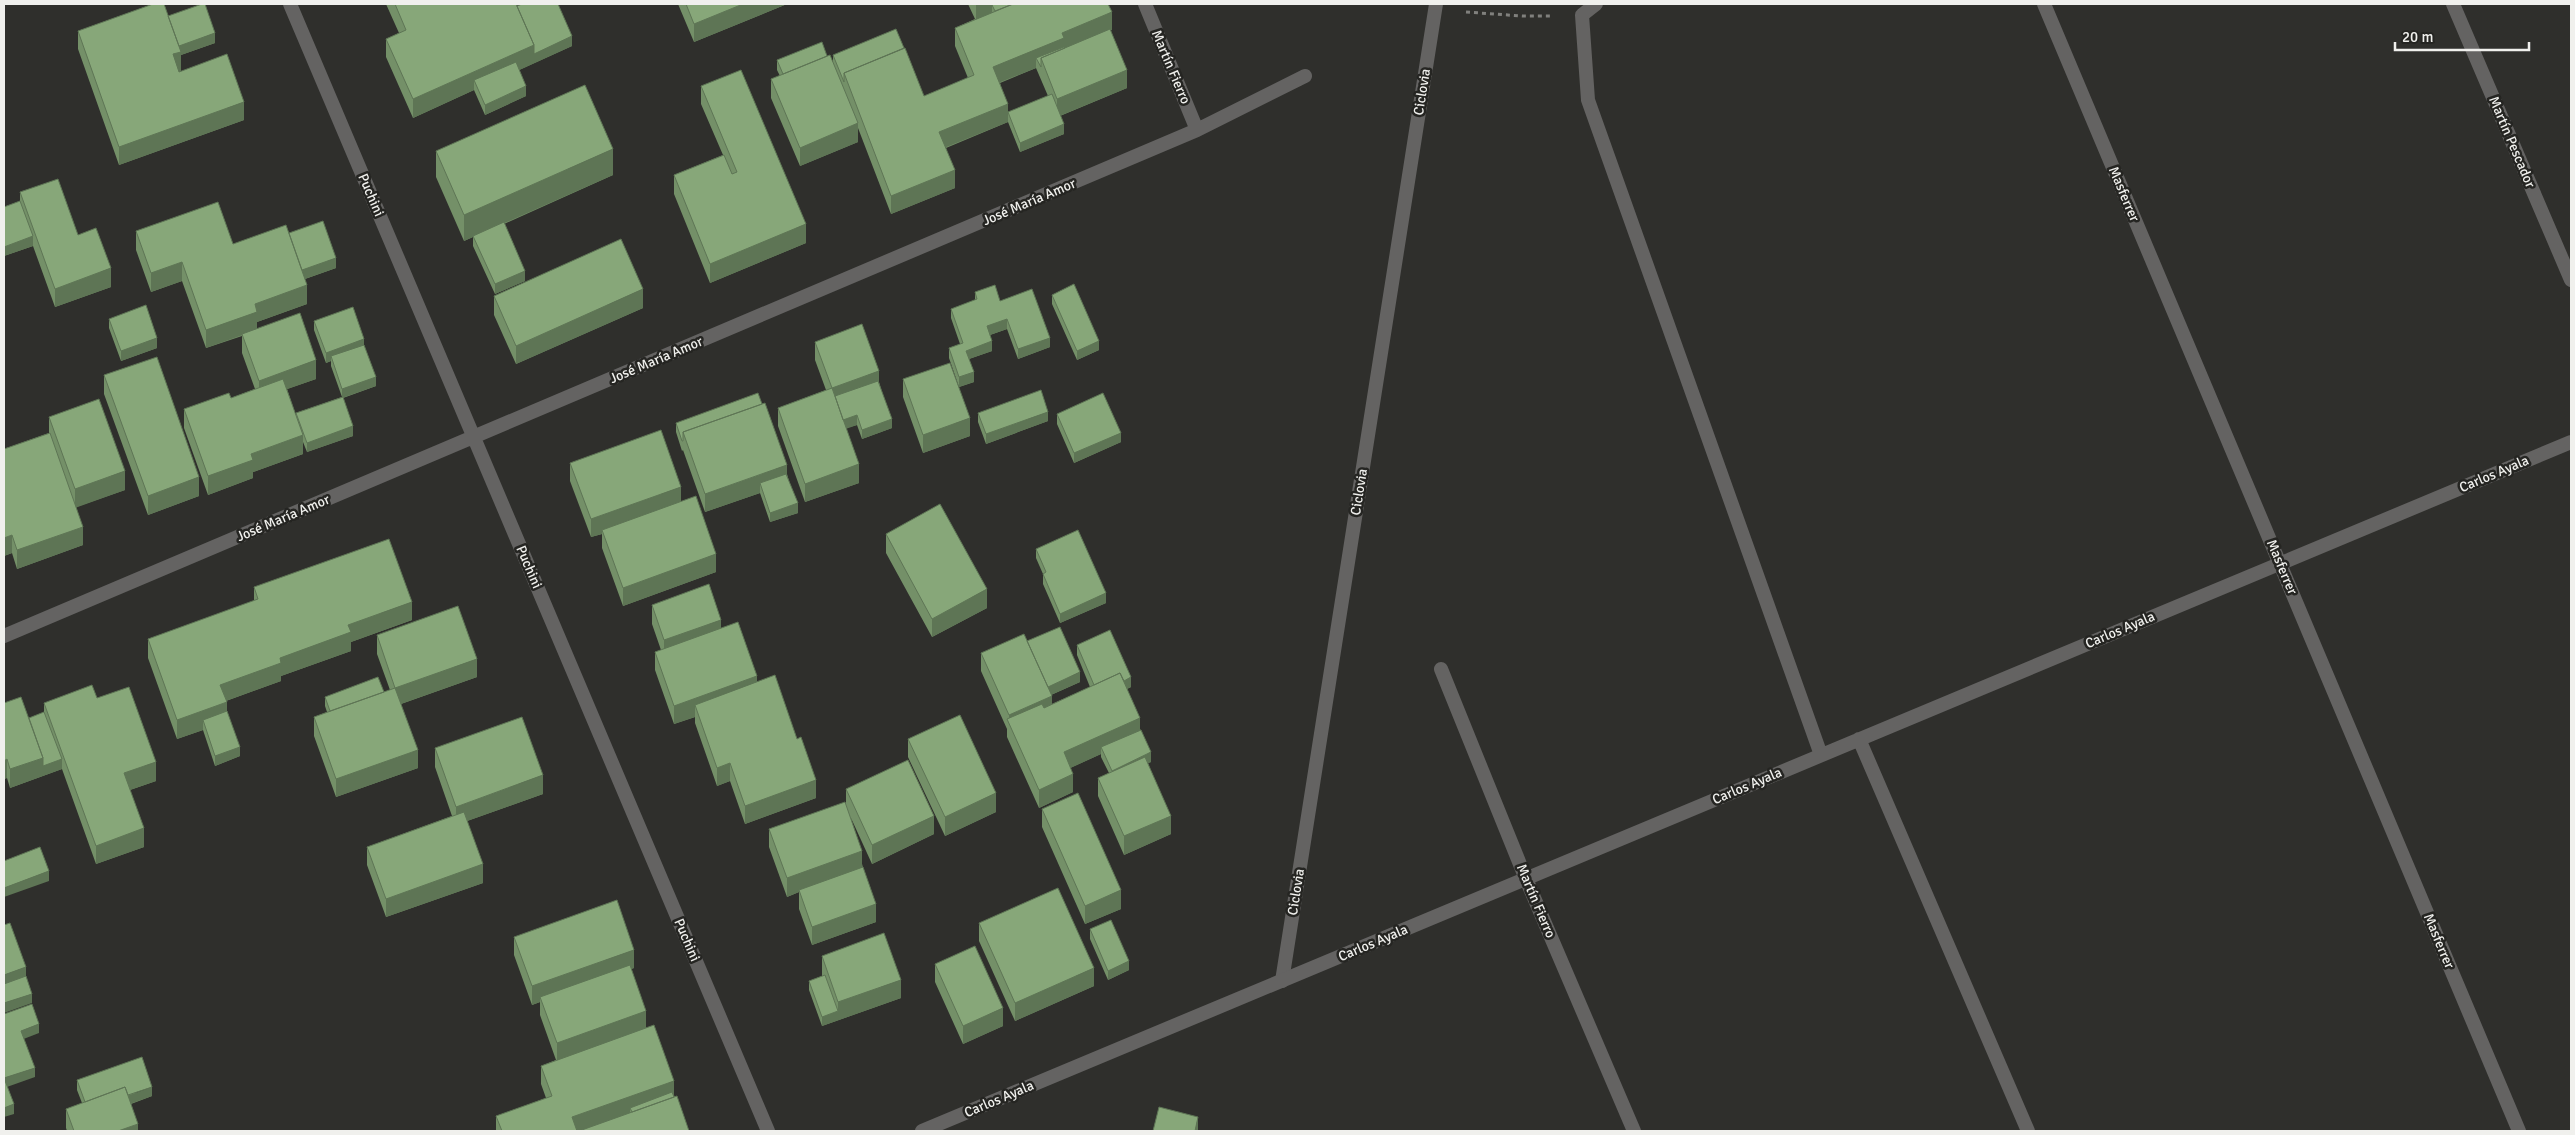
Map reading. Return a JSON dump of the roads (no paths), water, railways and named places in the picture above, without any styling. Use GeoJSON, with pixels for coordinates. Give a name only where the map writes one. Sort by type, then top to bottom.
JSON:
{"type":"FeatureCollection","features":[{"type":"Feature","properties":{"kind":"street","name":"Puchini"},"geometry":{"type":"LineString","coordinates":[[290,4],[768,1131]]}},
{"type":"Feature","properties":{"kind":"street","name":"Martín Fierro"},"geometry":{"type":"LineString","coordinates":[[1145,4],[1198,130]]}},
{"type":"Feature","properties":{"kind":"street"},"geometry":{"type":"LineString","coordinates":[[1596,4],[1582,15],[1588,100],[1821,755]]}},
{"type":"Feature","properties":{"kind":"street","name":"Masferrer"},"geometry":{"type":"LineString","coordinates":[[2044,4],[2519,1131]]}},
{"type":"Feature","properties":{"kind":"street","name":"Martín Pescador"},"geometry":{"type":"LineString","coordinates":[[2453,4],[2571,280]]}},
{"type":"Feature","properties":{"kind":"street","name":"Ciclovia"},"geometry":{"type":"LineString","coordinates":[[1282,981],[1435,7]]}},
{"type":"Feature","properties":{"kind":"street","name":"José María Amor"},"geometry":{"type":"LineString","coordinates":[[4,636],[1198,130],[1305,76]]}},
{"type":"Feature","properties":{"kind":"street","name":"Carlos Ayala"},"geometry":{"type":"LineString","coordinates":[[922,1131],[2571,442]]}},
{"type":"Feature","properties":{"kind":"street","name":"Martín Fierro"},"geometry":{"type":"LineString","coordinates":[[1441,669],[1526,879],[1634,1131]]}},
{"type":"Feature","properties":{"kind":"street"},"geometry":{"type":"LineString","coordinates":[[1860,739],[2028,1131]]}}]}
